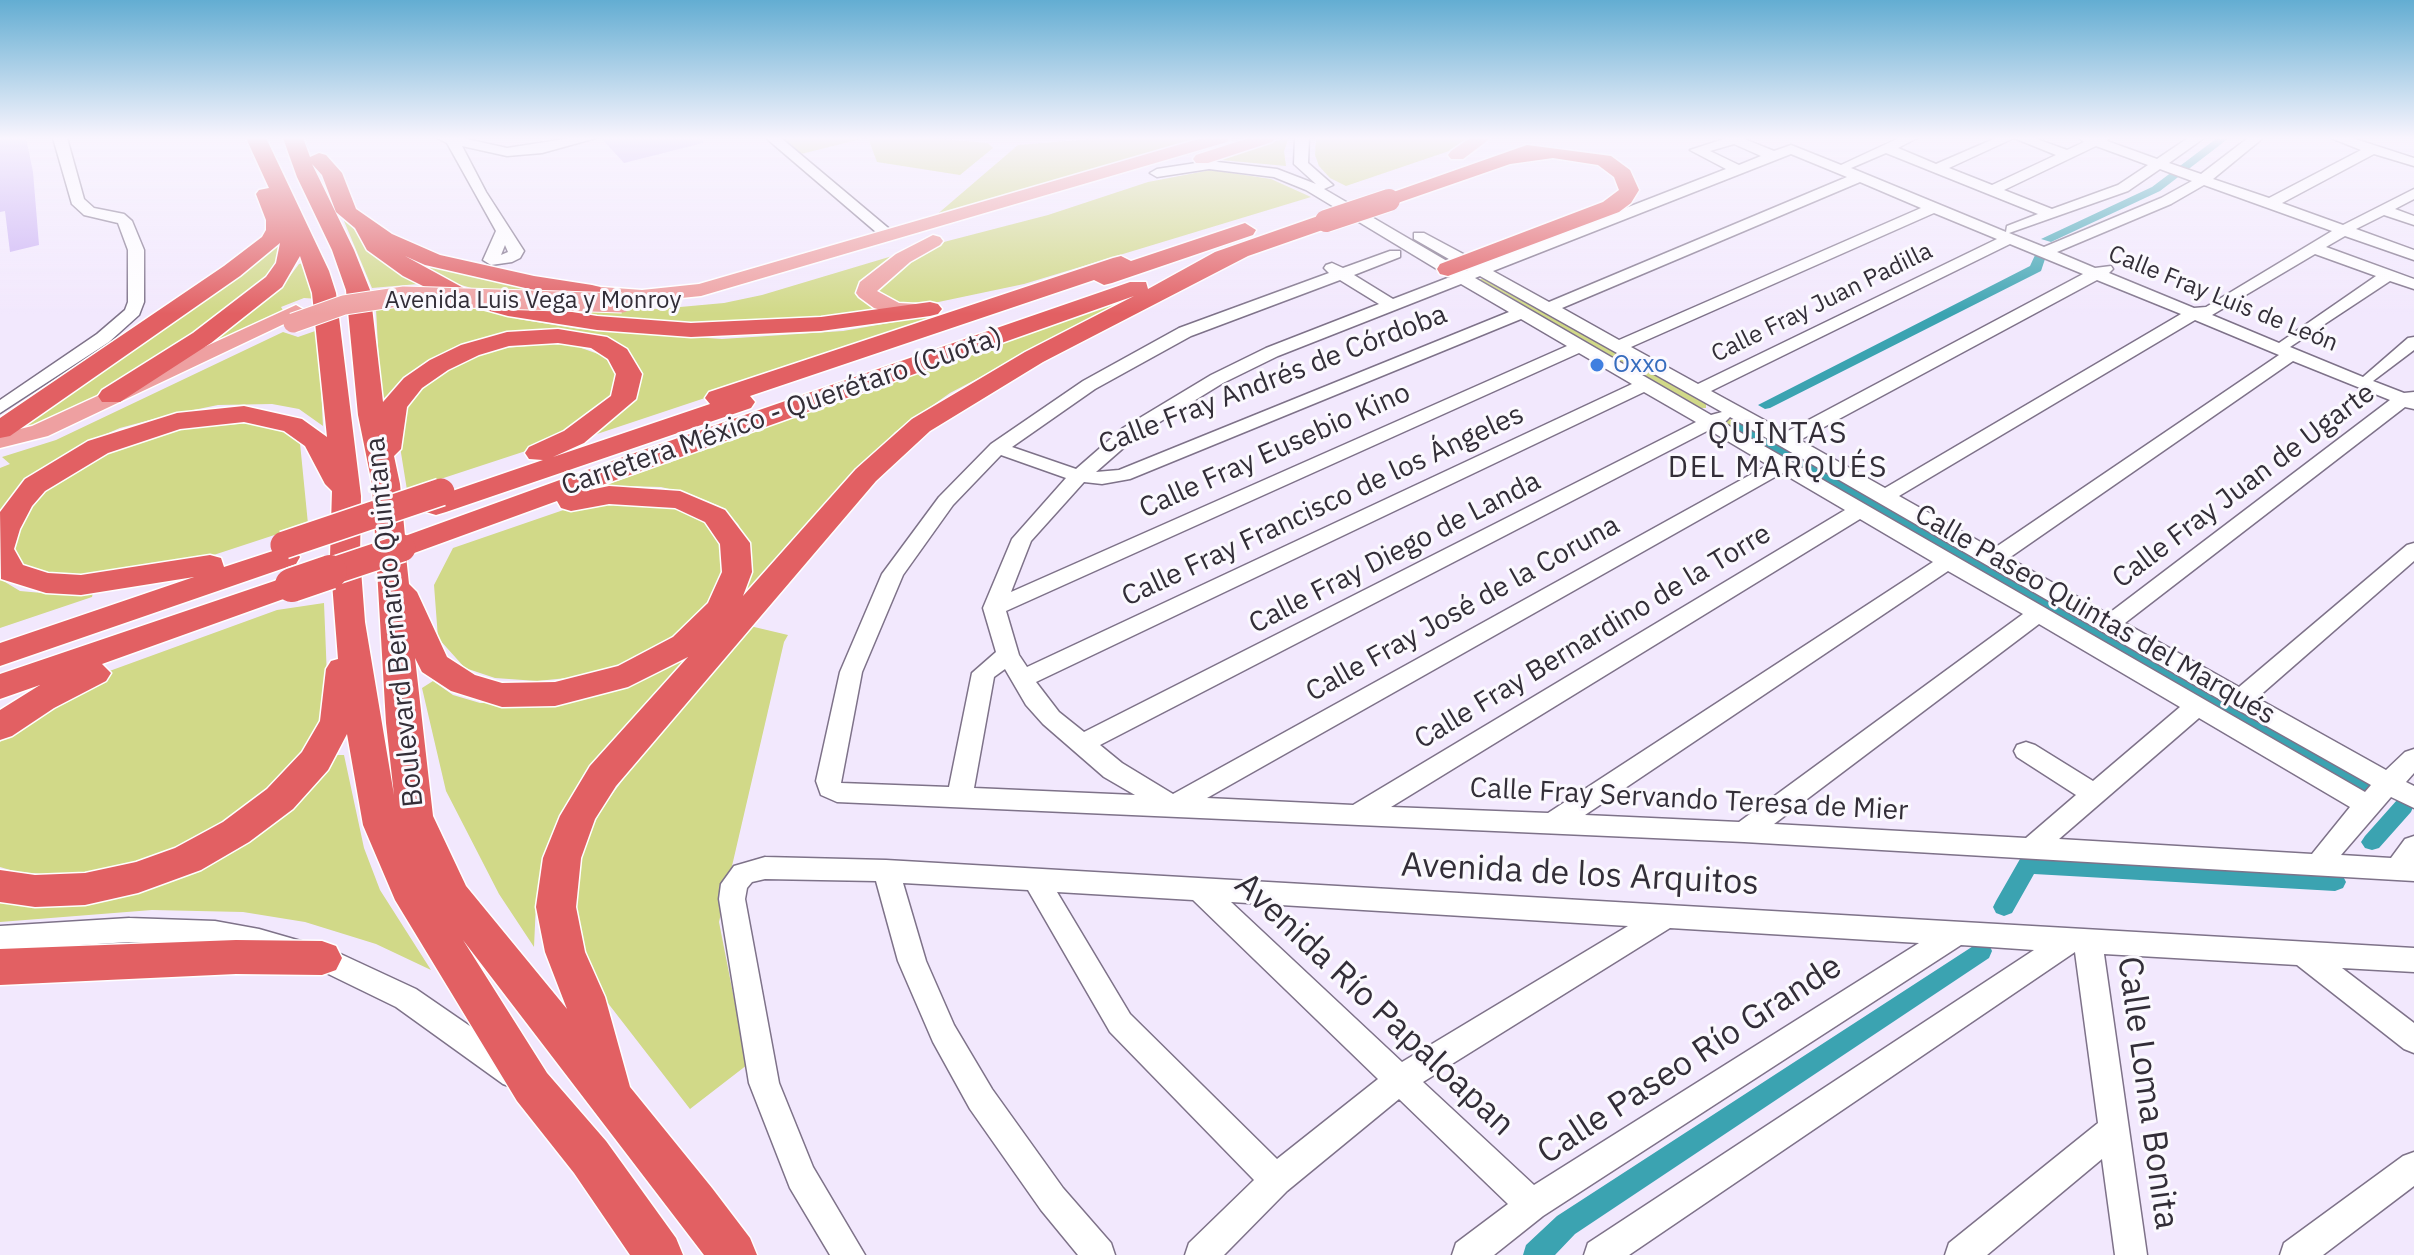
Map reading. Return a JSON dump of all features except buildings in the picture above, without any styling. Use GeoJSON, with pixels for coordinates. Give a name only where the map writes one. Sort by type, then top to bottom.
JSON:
{"type":"FeatureCollection","features":[{"type":"Feature","properties":{"kind":"highway"},"geometry":{"type":"LineString","coordinates":[[3,443],[135,335],[232,271],[270,241],[277,230],[277,220],[266,197]]}},
{"type":"Feature","properties":{"kind":"highway","name":"Boulevard Bernardo Quintana"},"geometry":{"type":"LineString","coordinates":[[282,197],[318,271],[324,293],[347,496],[345,557],[349,622],[366,745],[382,825],[409,889],[532,1087],[590,1157],[657,1253]]}},
{"type":"Feature","properties":{"kind":"highway","name":"Boulevard Bernardo Quintana"},"geometry":{"type":"LineString","coordinates":[[317,197],[358,290],[371,415],[398,562],[403,723],[415,816],[451,896],[733,1255]]}},
{"type":"Feature","properties":{"kind":"highway"},"geometry":{"type":"LineString","coordinates":[[326,197],[328,222]]}},
{"type":"Feature","properties":{"kind":"highway"},"geometry":{"type":"LineString","coordinates":[[341,197],[347,212],[366,228],[433,260],[581,292]]}},
{"type":"Feature","properties":{"kind":"highway","name":"Carretera México - Querétaro (Cuota)"},"geometry":{"type":"LineString","coordinates":[[0,637],[225,562],[398,562],[636,462],[1249,238],[1305,210],[1345,197]]}},
{"type":"Feature","properties":{"kind":"highway","name":"Carretera México - Querétaro (Cuota)"},"geometry":{"type":"LineString","coordinates":[[438,499],[1249,238],[1326,221],[1398,197]]}},
{"type":"Feature","properties":{"kind":"highway"},"geometry":{"type":"LineString","coordinates":[[1467,270],[1611,207],[1625,197]]}},
{"type":"Feature","properties":{"kind":"highway"},"geometry":{"type":"LineString","coordinates":[[111,396],[202,338],[274,282],[287,263],[295,223]]}},
{"type":"Feature","properties":{"kind":"highway"},"geometry":{"type":"LineString","coordinates":[[366,228],[375,245],[387,254],[411,271],[461,296],[508,309],[597,323],[691,330],[821,324],[931,309],[1039,288]]}},
{"type":"Feature","properties":{"kind":"highway"},"geometry":{"type":"LineString","coordinates":[[612,1098],[584,997],[565,952],[556,907],[562,858],[578,816],[603,776],[856,486],[921,425],[968,394],[1249,238]]}},
{"type":"Feature","properties":{"kind":"highway","name":"Carretera México - Querétaro (Cuota)"},"geometry":{"type":"LineString","coordinates":[[0,655],[287,562],[484,478],[1039,288],[1178,245],[1249,238]]}},
{"type":"Feature","properties":{"kind":"highway"},"geometry":{"type":"LineString","coordinates":[[386,484],[389,421],[394,405],[413,383],[439,365],[470,350],[507,339],[558,336],[598,342],[618,354],[629,374],[623,399],[574,437],[484,478]]}},
{"type":"Feature","properties":{"kind":"highway"},"geometry":{"type":"LineString","coordinates":[[225,562],[162,575],[81,585],[46,583],[12,572],[0,550],[5,529],[20,502],[35,485],[98,447],[177,421],[244,414],[293,425],[316,441],[347,496]]}},
{"type":"Feature","properties":{"kind":"highway"},"geometry":{"type":"LineString","coordinates":[[609,495],[680,500],[715,516],[735,543],[737,572],[722,608],[684,645],[628,675],[555,694],[502,695],[463,683],[434,664],[398,562],[449,540],[552,506],[609,495]]}},
{"type":"Feature","properties":{"kind":"highway","name":"Carretera México - Querétaro (Cuota)"},"geometry":{"type":"LineString","coordinates":[[0,687],[199,618],[287,562]]}},
{"type":"Feature","properties":{"kind":"highway"},"geometry":{"type":"LineString","coordinates":[[0,727],[64,686],[143,651],[199,618]]}},
{"type":"Feature","properties":{"kind":"highway"},"geometry":{"type":"LineString","coordinates":[[0,886],[35,891],[85,889],[138,877],[188,859],[236,832],[269,808],[315,761],[337,721],[349,622]]}},
{"type":"Feature","properties":{"kind":"highway"},"geometry":{"type":"LineString","coordinates":[[0,967],[236,957],[322,958]]}},
{"type":"Feature","properties":{"kind":"highway"},"geometry":{"type":"LineString","coordinates":[[703,1214],[752,1255]]}},
{"type":"Feature","properties":{"kind":"main road","name":"Avenida Luis Vega y Monroy"},"geometry":{"type":"LineString","coordinates":[[3,443],[40,431],[111,396],[338,299],[413,288],[642,296],[701,290],[1023,197]]}},
{"type":"Feature","properties":{"kind":"main road"},"geometry":{"type":"LineString","coordinates":[[1025,197],[1012,201],[1009,206],[1020,208],[1077,197]]}},
{"type":"Feature","properties":{"kind":"main road","name":"Avenida Luis Vega y Monroy"},"geometry":{"type":"LineString","coordinates":[[3,443],[42,440],[295,317],[344,305],[404,296],[671,305],[732,297],[1083,197]]}},
{"type":"Feature","properties":{"kind":"main road"},"geometry":{"type":"LineString","coordinates":[[931,309],[891,307],[872,300],[866,293],[870,281],[933,241]]}},
{"type":"Feature","properties":{"kind":"street"},"geometry":{"type":"LineString","coordinates":[[0,408],[103,338],[133,312],[136,302],[136,250],[125,221],[119,217],[89,212],[76,197]]}},
{"type":"Feature","properties":{"kind":"street"},"geometry":{"type":"LineString","coordinates":[[482,197],[503,232]]}},
{"type":"Feature","properties":{"kind":"street"},"geometry":{"type":"LineString","coordinates":[[842,197],[888,235]]}},
{"type":"Feature","properties":{"kind":"street","name":"Calle Paseo Quintas del Marqués"},"geometry":{"type":"LineString","coordinates":[[1329,197],[1467,270],[1551,307],[2414,798]]}},
{"type":"Feature","properties":{"kind":"street","name":"Calle Paseo Quintas del Marqués"},"geometry":{"type":"LineString","coordinates":[[1346,197],[1467,270],[1522,313],[1579,347],[2367,805]]}},
{"type":"Feature","properties":{"kind":"street"},"geometry":{"type":"LineString","coordinates":[[1173,805],[1113,770],[1042,709],[1008,655],[994,608],[1022,539],[1079,476],[1130,432],[1217,379],[1272,352],[1392,305],[1467,270],[1667,197]]}},
{"type":"Feature","properties":{"kind":"street"},"geometry":{"type":"LineString","coordinates":[[1551,307],[1813,197]]}},
{"type":"Feature","properties":{"kind":"street","name":"Calle Fray Luis de León"},"geometry":{"type":"LineString","coordinates":[[1909,197],[2011,234]]}},
{"type":"Feature","properties":{"kind":"street","name":"Calle Fray Luis de León"},"geometry":{"type":"LineString","coordinates":[[1923,197],[2411,398]]}},
{"type":"Feature","properties":{"kind":"street"},"geometry":{"type":"LineString","coordinates":[[2010,197],[2051,214]]}},
{"type":"Feature","properties":{"kind":"street","name":"Calle Fray Juan Padilla"},"geometry":{"type":"LineString","coordinates":[[1698,391],[2051,214],[2099,197]]}},
{"type":"Feature","properties":{"kind":"street"},"geometry":{"type":"LineString","coordinates":[[2051,250],[2172,197]]}},
{"type":"Feature","properties":{"kind":"street"},"geometry":{"type":"LineString","coordinates":[[2257,197],[2414,249]]}},
{"type":"Feature","properties":{"kind":"street"},"geometry":{"type":"LineString","coordinates":[[2273,202],[2283,197]]}},
{"type":"Feature","properties":{"kind":"street"},"geometry":{"type":"LineString","coordinates":[[1884,497],[2387,197]]}},
{"type":"Feature","properties":{"kind":"street"},"geometry":{"type":"LineString","coordinates":[[2200,309],[2316,249],[2341,226],[2384,210],[2408,197]]}},
{"type":"Feature","properties":{"kind":"street"},"geometry":{"type":"LineString","coordinates":[[1619,346],[1935,207]]}},
{"type":"Feature","properties":{"kind":"street"},"geometry":{"type":"LineString","coordinates":[[2384,210],[2414,221]]}},
{"type":"Feature","properties":{"kind":"street"},"geometry":{"type":"LineString","coordinates":[[2341,226],[2414,255]]}},
{"type":"Feature","properties":{"kind":"street"},"geometry":{"type":"LineString","coordinates":[[2316,249],[2414,284]]}},
{"type":"Feature","properties":{"kind":"street"},"geometry":{"type":"LineString","coordinates":[[998,448],[1089,385],[1185,332],[1336,270],[1395,254]]}},
{"type":"Feature","properties":{"kind":"street"},"geometry":{"type":"LineString","coordinates":[[1336,270],[1392,305]]}},
{"type":"Feature","properties":{"kind":"street"},"geometry":{"type":"LineString","coordinates":[[1786,440],[2102,271]]}},
{"type":"Feature","properties":{"kind":"street"},"geometry":{"type":"LineString","coordinates":[[1993,559],[2389,274]]}},
{"type":"Feature","properties":{"kind":"street","name":"Calle Fray Andrés de Córdoba"},"geometry":{"type":"LineString","coordinates":[[998,448],[1079,476],[1102,478],[1123,475],[1522,313]]}},
{"type":"Feature","properties":{"kind":"street"},"geometry":{"type":"LineString","coordinates":[[2371,376],[2414,342]]}},
{"type":"Feature","properties":{"kind":"street","name":"Calle Fray Eusebio Kino"},"geometry":{"type":"LineString","coordinates":[[994,608],[1579,347]]}},
{"type":"Feature","properties":{"kind":"street","name":"Calle Fray Luis de León"},"geometry":{"type":"LineString","coordinates":[[2289,348],[2371,376],[2411,398]]}},
{"type":"Feature","properties":{"kind":"street","name":"Calle Fray Francisco de los Ángeles"},"geometry":{"type":"LineString","coordinates":[[1024,678],[1645,385]]}},
{"type":"Feature","properties":{"kind":"street","name":"Calle Fray Juan de Ugarte"},"geometry":{"type":"LineString","coordinates":[[2109,624],[2411,398]]}},
{"type":"Feature","properties":{"kind":"street","name":"Calle Fray Diego de Landa"},"geometry":{"type":"LineString","coordinates":[[1083,743],[1710,424],[1732,410]]}},
{"type":"Feature","properties":{"kind":"street","name":"Calle Fray Servando Teresa de Mier"},"geometry":{"type":"LineString","coordinates":[[998,448],[946,501],[893,574],[851,672],[828,781],[830,788],[837,792],[960,795],[1744,832],[2406,870]]}},
{"type":"Feature","properties":{"kind":"street","name":"Calle Fray José de la Coruna"},"geometry":{"type":"LineString","coordinates":[[1173,805],[1782,465]]}},
{"type":"Feature","properties":{"kind":"street","name":"Calle Fray Bernardino de la Torre"},"geometry":{"type":"LineString","coordinates":[[1357,815],[1860,510]]}},
{"type":"Feature","properties":{"kind":"street"},"geometry":{"type":"LineString","coordinates":[[2239,700],[2414,550]]}},
{"type":"Feature","properties":{"kind":"street"},"geometry":{"type":"LineString","coordinates":[[1550,825],[1947,562]]}},
{"type":"Feature","properties":{"kind":"street"},"geometry":{"type":"LineString","coordinates":[[1744,832],[2038,614]]}},
{"type":"Feature","properties":{"kind":"street"},"geometry":{"type":"LineString","coordinates":[[960,795],[983,673],[1008,655]]}},
{"type":"Feature","properties":{"kind":"street"},"geometry":{"type":"LineString","coordinates":[[2029,850],[2196,707]]}},
{"type":"Feature","properties":{"kind":"street"},"geometry":{"type":"LineString","coordinates":[[2026,751],[2094,794]]}},
{"type":"Feature","properties":{"kind":"street"},"geometry":{"type":"LineString","coordinates":[[2318,865],[2367,805],[2414,758]]}},
{"type":"Feature","properties":{"kind":"street"},"geometry":{"type":"LineString","coordinates":[[2406,870],[2414,846]]}},
{"type":"Feature","properties":{"kind":"street","name":"Avenida de los Arquitos"},"geometry":{"type":"LineString","coordinates":[[849,1255],[801,1177],[764,1083],[732,899],[734,884],[743,874],[765,868],[886,871],[2414,960]]}},
{"type":"Feature","properties":{"kind":"street"},"geometry":{"type":"LineString","coordinates":[[886,871],[912,961],[943,1033],[981,1099],[1052,1199],[1099,1255]]}},
{"type":"Feature","properties":{"kind":"street"},"geometry":{"type":"LineString","coordinates":[[1037,881],[1120,1023],[1276,1180]]}},
{"type":"Feature","properties":{"kind":"street","name":"Avenida Río Papaloapan"},"geometry":{"type":"LineString","coordinates":[[1201,891],[1532,1205]]}},
{"type":"Feature","properties":{"kind":"street"},"geometry":{"type":"LineString","coordinates":[[1201,1255],[1276,1180],[1401,1079],[1667,916]]}},
{"type":"Feature","properties":{"kind":"street"},"geometry":{"type":"LineString","coordinates":[[0,938],[129,930],[215,933],[322,958],[406,998],[532,1087]]}},
{"type":"Feature","properties":{"kind":"street","name":"Calle Paseo Río Grande"},"geometry":{"type":"LineString","coordinates":[[1468,1255],[1532,1205],[1555,1194],[1957,933]]}},
{"type":"Feature","properties":{"kind":"street"},"geometry":{"type":"LineString","coordinates":[[1600,1255],[2079,940]]}},
{"type":"Feature","properties":{"kind":"street","name":"Calle Loma Bonita"},"geometry":{"type":"LineString","coordinates":[[2079,940],[2113,1130],[2131,1255]]}},
{"type":"Feature","properties":{"kind":"street"},"geometry":{"type":"LineString","coordinates":[[2303,954],[2414,1040]]}},
{"type":"Feature","properties":{"kind":"street"},"geometry":{"type":"LineString","coordinates":[[1961,1255],[2113,1130]]}},
{"type":"Feature","properties":{"kind":"street"},"geometry":{"type":"LineString","coordinates":[[2296,1255],[2414,1167]]}},
{"type":"Feature","properties":{"kind":"green space"},"geometry":{"type":"Polygon","coordinates":[[[958,197],[1005,197],[934,217],[958,197]]]}},
{"type":"Feature","properties":{"kind":"green space"},"geometry":{"type":"Polygon","coordinates":[[[1104,197],[1311,197],[1024,284],[929,304],[900,304],[879,292],[877,285],[883,276],[940,243],[1048,215],[1104,197]]]}},
{"type":"Feature","properties":{"kind":"green space"},"geometry":{"type":"Polygon","coordinates":[[[339,209],[368,248],[418,284],[372,288],[339,209]]]}},
{"type":"Feature","properties":{"kind":"green space"},"geometry":{"type":"Polygon","coordinates":[[[287,232],[274,271],[148,369],[49,422],[0,434],[252,265],[276,247],[287,232]]]}},
{"type":"Feature","properties":{"kind":"green space"},"geometry":{"type":"Polygon","coordinates":[[[387,249],[480,275],[637,308],[658,309],[724,303],[762,295],[899,254],[862,282],[890,312],[752,323],[677,323],[605,318],[535,306],[454,283],[387,249]]]}},
{"type":"Feature","properties":{"kind":"green space"},"geometry":{"type":"Polygon","coordinates":[[[307,262],[319,299],[304,298],[281,307],[284,312],[185,358],[287,280],[299,264],[307,262]]]}},
{"type":"Feature","properties":{"kind":"green space"},"geometry":{"type":"Polygon","coordinates":[[[1487,276],[1706,400],[1706,408],[1692,408],[1477,281],[1487,276]]]}},
{"type":"Feature","properties":{"kind":"green space"},"geometry":{"type":"Polygon","coordinates":[[[1148,289],[950,393],[895,432],[743,601],[750,576],[751,552],[738,524],[719,506],[661,487],[595,489],[1148,289]]]}},
{"type":"Feature","properties":{"kind":"green space"},"geometry":{"type":"Polygon","coordinates":[[[975,308],[582,439],[626,408],[640,381],[639,367],[630,355],[540,333],[403,381],[381,401],[376,309],[486,309],[518,319],[579,329],[722,339],[843,331],[975,308]]]}},
{"type":"Feature","properties":{"kind":"green space"},"geometry":{"type":"Polygon","coordinates":[[[318,330],[323,426],[299,409],[272,404],[218,405],[169,415],[120,428],[76,447],[22,486],[0,511],[0,468],[10,464],[2,457],[56,440],[283,332],[298,337],[318,330]]]}},
{"type":"Feature","properties":{"kind":"green space"},"geometry":{"type":"Polygon","coordinates":[[[573,345],[601,355],[612,364],[617,385],[611,398],[544,445],[407,490],[397,428],[411,394],[462,361],[505,348],[573,345]]]}},
{"type":"Feature","properties":{"kind":"green space"},"geometry":{"type":"Polygon","coordinates":[[[1737,418],[2380,785],[2370,794],[2353,790],[1726,427],[1727,420],[1737,418]]]}},
{"type":"Feature","properties":{"kind":"green space"},"geometry":{"type":"Polygon","coordinates":[[[249,423],[273,427],[290,434],[300,443],[308,524],[171,569],[55,580],[13,561],[10,529],[49,486],[95,458],[159,435],[190,428],[249,423]]]}},
{"type":"Feature","properties":{"kind":"green space"},"geometry":{"type":"Polygon","coordinates":[[[624,501],[660,503],[691,514],[715,530],[723,557],[724,579],[710,608],[675,639],[632,663],[577,677],[537,681],[495,678],[465,668],[438,638],[434,585],[453,548],[578,505],[624,501]]]}},
{"type":"Feature","properties":{"kind":"green space"},"geometry":{"type":"Polygon","coordinates":[[[0,579],[20,591],[64,595],[93,592],[92,597],[0,628],[0,579]]]}},
{"type":"Feature","properties":{"kind":"green space"},"geometry":{"type":"Polygon","coordinates":[[[324,603],[328,702],[316,736],[293,766],[255,803],[204,835],[146,861],[96,873],[54,875],[17,872],[0,867],[0,742],[11,730],[93,677],[277,610],[324,603]]]}},
{"type":"Feature","properties":{"kind":"green space"},"geometry":{"type":"Polygon","coordinates":[[[750,626],[788,635],[719,922],[747,1065],[690,1109],[590,980],[573,914],[579,855],[602,808],[646,749],[750,626]]]}},
{"type":"Feature","properties":{"kind":"green space"},"geometry":{"type":"Polygon","coordinates":[[[714,633],[544,859],[536,903],[534,947],[499,894],[446,791],[422,688],[433,681],[453,695],[480,703],[517,703],[714,633]]]}},
{"type":"Feature","properties":{"kind":"green space"},"geometry":{"type":"Polygon","coordinates":[[[333,755],[344,755],[364,848],[380,890],[431,970],[376,944],[305,922],[243,912],[152,910],[0,922],[0,900],[143,885],[333,755]]]}},
{"type":"Feature","properties":{"kind":"waterway"},"geometry":{"type":"LineString","coordinates":[[2047,239],[2140,197]]}},
{"type":"Feature","properties":{"kind":"waterway"},"geometry":{"type":"LineString","coordinates":[[1765,405],[2036,268],[2040,256]]}},
{"type":"Feature","properties":{"kind":"waterway"},"geometry":{"type":"LineString","coordinates":[[1738,426],[2364,783]]}},
{"type":"Feature","properties":{"kind":"waterway"},"geometry":{"type":"LineString","coordinates":[[2372,842],[2404,806]]}},
{"type":"Feature","properties":{"kind":"waterway"},"geometry":{"type":"LineString","coordinates":[[2004,907],[2028,865],[2335,882]]}},
{"type":"Feature","properties":{"kind":"waterway"},"geometry":{"type":"LineString","coordinates":[[1536,1255],[1566,1225],[1981,951]]}},
{"type":"Feature","properties":{"kind":"place","name":"Oxxo"},"geometry":{"type":"Point","coordinates":[1597,365]}},
{"type":"Feature","properties":{"kind":"district","name":"QUINTAS DEL MARQUÉS"},"geometry":{"type":"Point","coordinates":[1778,451]}}]}
